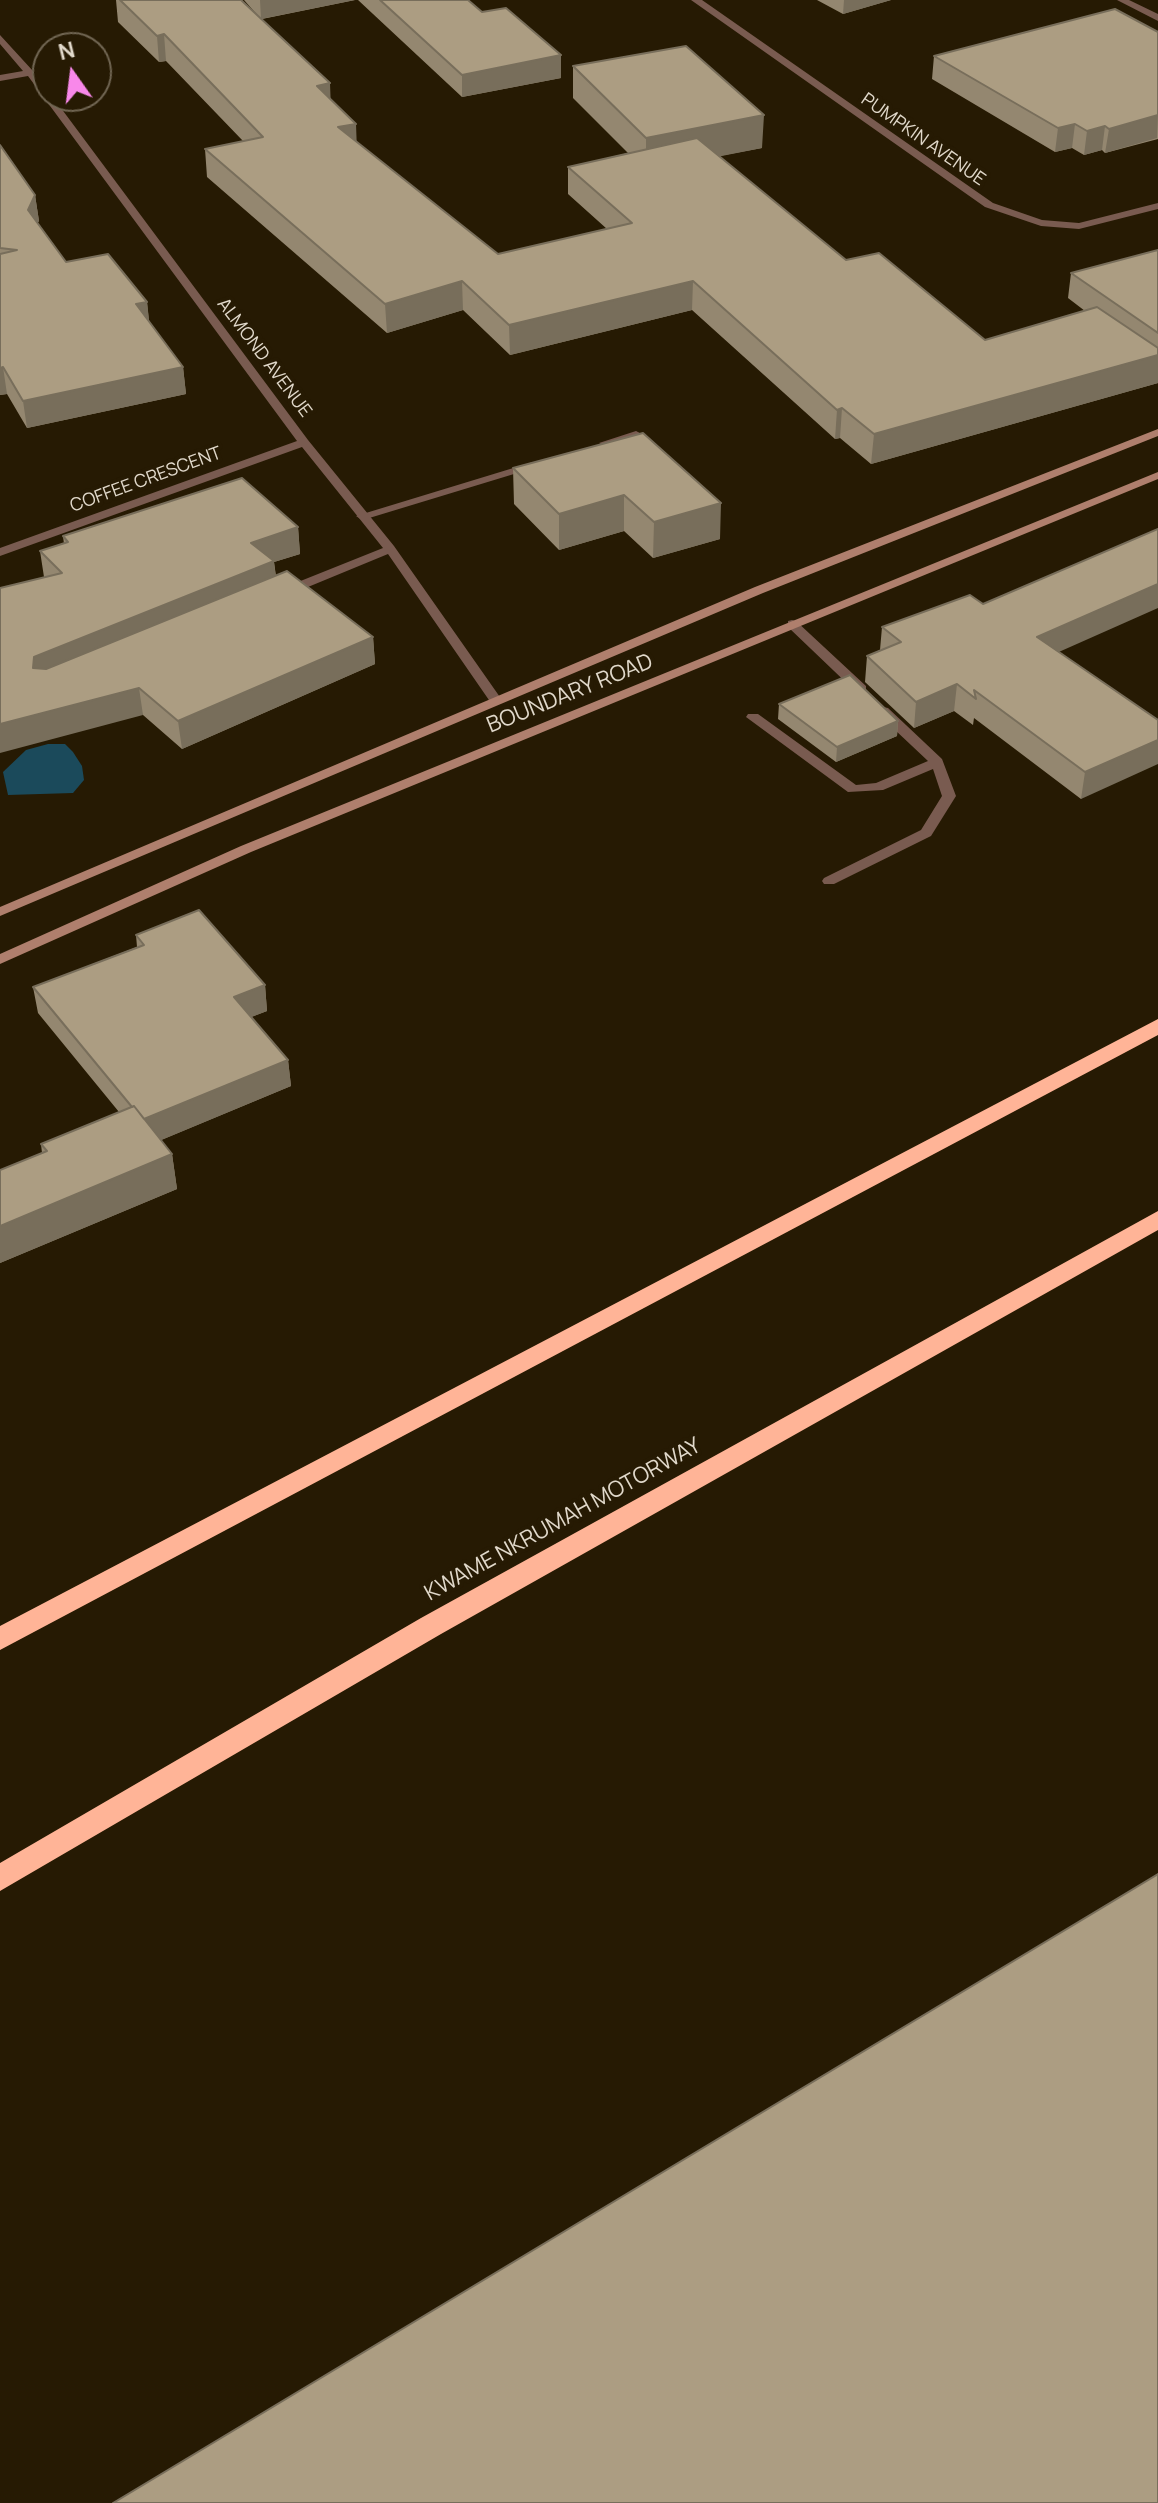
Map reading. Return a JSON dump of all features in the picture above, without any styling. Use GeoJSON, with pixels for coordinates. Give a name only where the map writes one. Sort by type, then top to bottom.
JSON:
{"type":"FeatureCollection","features":[{"type":"Feature","properties":{"kind":"highway"},"geometry":{"type":"LineString","coordinates":[[0,1639],[1158,1026]]}},
{"type":"Feature","properties":{"kind":"highway","name":"KWAME NKRUMAH MOTORWAY"},"geometry":{"type":"LineString","coordinates":[[0,1878],[431,1626],[1158,1219]]}},
{"type":"Feature","properties":{"kind":"main road","name":"BOUNDARY ROAD"},"geometry":{"type":"LineString","coordinates":[[0,912],[759,590],[1158,432]]}},
{"type":"Feature","properties":{"kind":"main road","name":"BOUNDARY ROAD"},"geometry":{"type":"LineString","coordinates":[[0,959],[246,849],[1158,475]]}},
{"type":"Feature","properties":{"kind":"street","name":"PUMPKIN AVENUE"},"geometry":{"type":"LineString","coordinates":[[696,0],[989,205],[1031,221],[1079,226],[1158,206]]}},
{"type":"Feature","properties":{"kind":"street"},"geometry":{"type":"LineString","coordinates":[[1122,0],[1158,18]]}},
{"type":"Feature","properties":{"kind":"street","name":"ALMOND AVENUE"},"geometry":{"type":"LineString","coordinates":[[0,38],[30,73],[304,442],[390,549],[496,700]]}},
{"type":"Feature","properties":{"kind":"street"},"geometry":{"type":"LineString","coordinates":[[0,78],[30,73]]}},
{"type":"Feature","properties":{"kind":"street"},"geometry":{"type":"LineString","coordinates":[[590,448],[636,434]]}},
{"type":"Feature","properties":{"kind":"street","name":"COFFEE CRESCENT"},"geometry":{"type":"LineString","coordinates":[[0,552],[304,442]]}},
{"type":"Feature","properties":{"kind":"street"},"geometry":{"type":"LineString","coordinates":[[362,516],[545,461]]}},
{"type":"Feature","properties":{"kind":"street"},"geometry":{"type":"LineString","coordinates":[[275,596],[390,549]]}},
{"type":"Feature","properties":{"kind":"street"},"geometry":{"type":"LineString","coordinates":[[792,624],[937,762],[949,796],[926,833],[829,881]]}},
{"type":"Feature","properties":{"kind":"street"},"geometry":{"type":"LineString","coordinates":[[753,717],[853,789],[878,787],[937,762]]}},
{"type":"Feature","properties":{"kind":"water"},"geometry":{"type":"Polygon","coordinates":[[[48,744],[65,744],[73,752],[82,766],[84,780],[73,793],[8,795],[3,772],[26,750],[48,744]]]}},
{"type":"Feature","properties":{"kind":"building"},"geometry":{"type":"Polygon","coordinates":[[[120,0],[241,0],[330,83],[317,86],[356,124],[338,127],[498,254],[632,223],[568,167],[697,138],[846,260],[879,253],[985,340],[1097,307],[1158,348],[1158,355],[874,434],[842,408],[837,410],[693,281],[509,325],[462,281],[385,304],[205,149],[263,137],[164,34],[157,36],[120,0]]]}},
{"type":"Feature","properties":{"kind":"building"},"geometry":{"type":"Polygon","coordinates":[[[380,0],[468,0],[482,12],[506,8],[561,55],[462,75],[380,0]]]}},
{"type":"Feature","properties":{"kind":"building"},"geometry":{"type":"Polygon","coordinates":[[[1115,9],[1158,32],[1158,115],[1109,129],[1105,126],[1087,131],[1075,124],[1058,128],[934,56],[1115,9]]]}},
{"type":"Feature","properties":{"kind":"building"},"geometry":{"type":"Polygon","coordinates":[[[686,46],[764,115],[646,138],[573,66],[686,46]]]}},
{"type":"Feature","properties":{"kind":"building"},"geometry":{"type":"Polygon","coordinates":[[[0,145],[35,195],[28,210],[66,262],[108,254],[147,302],[136,304],[183,367],[23,401],[3,367],[0,368],[0,254],[17,250],[0,248],[0,145]]]}},
{"type":"Feature","properties":{"kind":"building"},"geometry":{"type":"Polygon","coordinates":[[[1158,250],[1158,333],[1071,273],[1158,250]]]}},
{"type":"Feature","properties":{"kind":"building"},"geometry":{"type":"Polygon","coordinates":[[[643,433],[721,503],[654,522],[624,495],[559,514],[513,468],[643,433]]]}},
{"type":"Feature","properties":{"kind":"building"},"geometry":{"type":"Polygon","coordinates":[[[242,478],[298,527],[251,543],[274,561],[34,657],[33,668],[46,669],[287,571],[373,637],[178,721],[139,688],[0,724],[0,588],[62,573],[40,551],[68,542],[63,536],[242,478]]]}},
{"type":"Feature","properties":{"kind":"building"},"geometry":{"type":"Polygon","coordinates":[[[1158,529],[1158,584],[1037,637],[1158,720],[1158,740],[1085,772],[974,690],[976,699],[957,684],[916,702],[867,656],[901,642],[882,627],[970,595],[983,604],[1158,529]]]}},
{"type":"Feature","properties":{"kind":"building"},"geometry":{"type":"Polygon","coordinates":[[[850,675],[898,721],[837,747],[779,704],[850,675]]]}},
{"type":"Feature","properties":{"kind":"building"},"geometry":{"type":"Polygon","coordinates":[[[199,910],[265,985],[234,997],[288,1060],[144,1119],[33,987],[144,945],[136,935],[199,910]]]}},
{"type":"Feature","properties":{"kind":"building"},"geometry":{"type":"Polygon","coordinates":[[[134,1106],[172,1154],[0,1226],[0,1170],[47,1151],[41,1144],[134,1106]]]}},
{"type":"Feature","properties":{"kind":"building"},"geometry":{"type":"Polygon","coordinates":[[[1158,1874],[1158,2503],[113,2503],[1158,1874]]]}}]}
